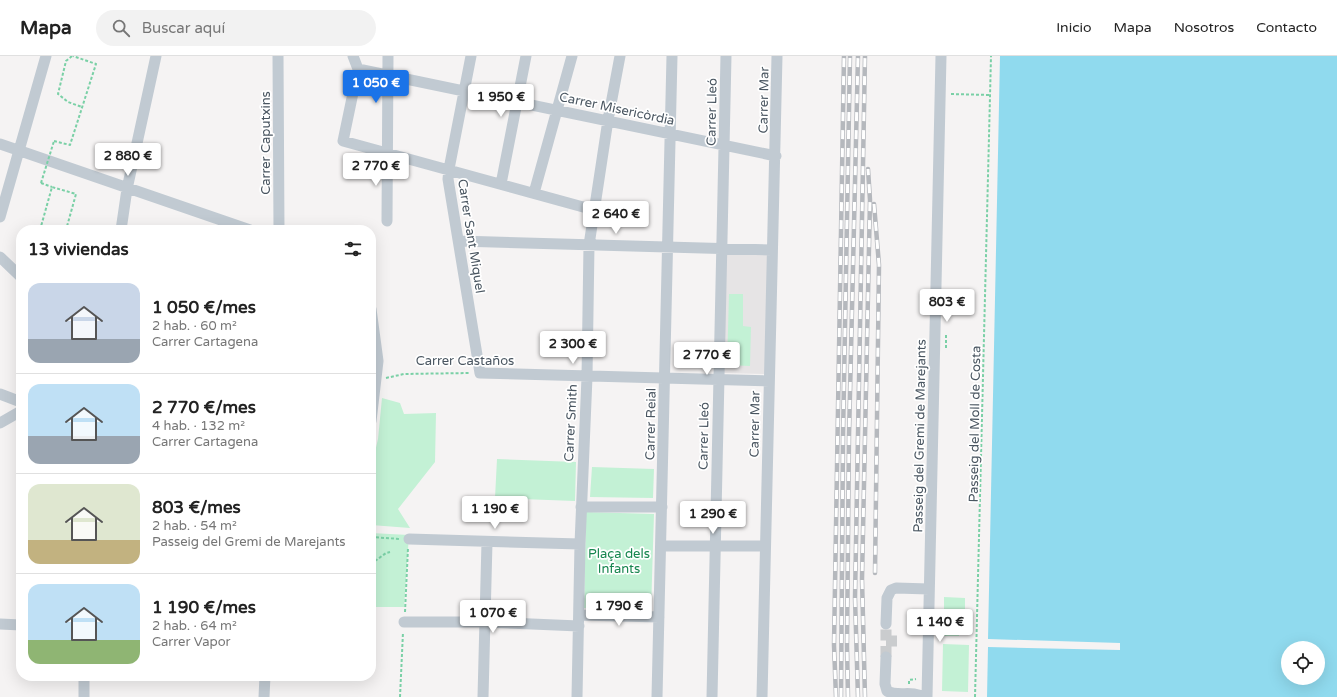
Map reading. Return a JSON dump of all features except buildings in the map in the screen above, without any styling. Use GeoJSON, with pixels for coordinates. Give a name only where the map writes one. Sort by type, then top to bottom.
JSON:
{"type":"FeatureCollection","features":[{"type":"Feature","properties":{"kind":"street"},"geometry":{"type":"LineString","coordinates":[[0,217],[46,56]]}},
{"type":"Feature","properties":{"kind":"street"},"geometry":{"type":"LineString","coordinates":[[122,225],[127,189],[156,56]]}},
{"type":"Feature","properties":{"kind":"street","name":"Carrer Caputxins"},"geometry":{"type":"LineString","coordinates":[[278,56],[280,225]]}},
{"type":"Feature","properties":{"kind":"street"},"geometry":{"type":"LineString","coordinates":[[353,56],[358,69],[343,141],[594,210]]}},
{"type":"Feature","properties":{"kind":"street"},"geometry":{"type":"LineString","coordinates":[[387,221],[388,56]]}},
{"type":"Feature","properties":{"kind":"street","name":"Carrer Sant Miquel"},"geometry":{"type":"LineString","coordinates":[[471,56],[448,179],[480,373]]}},
{"type":"Feature","properties":{"kind":"street"},"geometry":{"type":"LineString","coordinates":[[501,184],[526,56]]}},
{"type":"Feature","properties":{"kind":"street"},"geometry":{"type":"LineString","coordinates":[[534,193],[572,56]]}},
{"type":"Feature","properties":{"kind":"street","name":"Carrer Smith"},"geometry":{"type":"LineString","coordinates":[[577,697],[580,620],[581,507],[587,377],[589,245],[608,120],[620,56]]}},
{"type":"Feature","properties":{"kind":"street","name":"Carrer Reial"},"geometry":{"type":"LineString","coordinates":[[657,697],[672,56]]}},
{"type":"Feature","properties":{"kind":"street","name":"Carrer Lleó"},"geometry":{"type":"LineString","coordinates":[[712,697],[726,56]]}},
{"type":"Feature","properties":{"kind":"street","name":"Carrer Mar"},"geometry":{"type":"LineString","coordinates":[[762,697],[772,250],[776,156],[777,56]]}},
{"type":"Feature","properties":{"kind":"street","name":"Passeig del Gremi de Marejants"},"geometry":{"type":"LineString","coordinates":[[928,697],[941,56]]}},
{"type":"Feature","properties":{"kind":"street","name":"Carrer Misericòrdia"},"geometry":{"type":"LineString","coordinates":[[358,69],[776,156]]}},
{"type":"Feature","properties":{"kind":"street"},"geometry":{"type":"LineString","coordinates":[[0,144],[235,225]]}},
{"type":"Feature","properties":{"kind":"street"},"geometry":{"type":"LineString","coordinates":[[459,241],[772,250]]}},
{"type":"Feature","properties":{"kind":"street"},"geometry":{"type":"LineString","coordinates":[[0,257],[16,272]]}},
{"type":"Feature","properties":{"kind":"street"},"geometry":{"type":"LineString","coordinates":[[376,346],[378,361],[376,386]]}},
{"type":"Feature","properties":{"kind":"street","name":"Carrer Castaños"},"geometry":{"type":"LineString","coordinates":[[480,373],[769,381]]}},
{"type":"Feature","properties":{"kind":"street"},"geometry":{"type":"LineString","coordinates":[[0,394],[16,400]]}},
{"type":"Feature","properties":{"kind":"street"},"geometry":{"type":"LineString","coordinates":[[0,423],[16,414]]}},
{"type":"Feature","properties":{"kind":"street"},"geometry":{"type":"LineString","coordinates":[[581,507],[662,507]]}},
{"type":"Feature","properties":{"kind":"street"},"geometry":{"type":"LineString","coordinates":[[409,539],[580,544]]}},
{"type":"Feature","properties":{"kind":"street"},"geometry":{"type":"LineString","coordinates":[[483,697],[487,542]]}},
{"type":"Feature","properties":{"kind":"street"},"geometry":{"type":"LineString","coordinates":[[661,546],[765,546]]}},
{"type":"Feature","properties":{"kind":"street"},"geometry":{"type":"LineString","coordinates":[[886,624],[887,598],[891,590],[896,588],[929,589]]}},
{"type":"Feature","properties":{"kind":"street"},"geometry":{"type":"LineString","coordinates":[[404,622],[485,622],[659,617]]}},
{"type":"Feature","properties":{"kind":"street"},"geometry":{"type":"LineString","coordinates":[[0,624],[16,625]]}},
{"type":"Feature","properties":{"kind":"street"},"geometry":{"type":"LineString","coordinates":[[886,658],[885,684],[887,691],[892,694],[919,695],[923,697]]}},
{"type":"Feature","properties":{"kind":"street"},"geometry":{"type":"LineString","coordinates":[[84,681],[84,697]]}},
{"type":"Feature","properties":{"kind":"street"},"geometry":{"type":"LineString","coordinates":[[264,697],[265,681]]}},
{"type":"Feature","properties":{"kind":"path"},"geometry":{"type":"LineString","coordinates":[[67,225],[76,194],[41,183],[54,141],[70,145],[96,64],[72,56],[66,61],[58,94],[68,102],[82,107]]}},
{"type":"Feature","properties":{"kind":"path","name":"Passeig del Moll de Costa"},"geometry":{"type":"LineString","coordinates":[[975,697],[991,56]]}},
{"type":"Feature","properties":{"kind":"path"},"geometry":{"type":"LineString","coordinates":[[945,94],[990,95]]}},
{"type":"Feature","properties":{"kind":"path"},"geometry":{"type":"LineString","coordinates":[[41,225],[52,187]]}},
{"type":"Feature","properties":{"kind":"path","name":"Carrer Castaños"},"geometry":{"type":"LineString","coordinates":[[377,379],[404,374],[480,373]]}},
{"type":"Feature","properties":{"kind":"path"},"geometry":{"type":"LineString","coordinates":[[376,538],[409,539]]}},
{"type":"Feature","properties":{"kind":"path"},"geometry":{"type":"LineString","coordinates":[[376,560],[390,552]]}},
{"type":"Feature","properties":{"kind":"shaded area"},"geometry":{"type":"Polygon","coordinates":[[[726,254],[768,255],[765,374],[724,373],[726,254]]]}},
{"type":"Feature","properties":{"kind":"green space"},"geometry":{"type":"Polygon","coordinates":[[[729,294],[743,294],[743,326],[751,327],[750,366],[727,365],[729,294]]]}},
{"type":"Feature","properties":{"kind":"green space"},"geometry":{"type":"Polygon","coordinates":[[[382,398],[400,403],[404,414],[436,413],[435,462],[398,509],[410,528],[376,525],[376,448],[382,398]]]}},
{"type":"Feature","properties":{"kind":"green space"},"geometry":{"type":"Polygon","coordinates":[[[497,459],[576,462],[575,501],[495,498],[497,459]]]}},
{"type":"Feature","properties":{"kind":"green space"},"geometry":{"type":"Polygon","coordinates":[[[592,467],[654,469],[653,498],[590,497],[592,467]]]}},
{"type":"Feature","properties":{"kind":"green space","name":"Plaça dels Infants"},"geometry":{"type":"Polygon","coordinates":[[[586,512],[654,514],[651,610],[584,608],[586,512]]]}},
{"type":"Feature","properties":{"kind":"green space"},"geometry":{"type":"Polygon","coordinates":[[[376,533],[409,535],[404,607],[376,607],[376,533]]]}},
{"type":"Feature","properties":{"kind":"green space"},"geometry":{"type":"Polygon","coordinates":[[[944,597],[965,598],[965,615],[956,615],[956,628],[959,628],[959,636],[944,636],[944,597]]]}},
{"type":"Feature","properties":{"kind":"green space"},"geometry":{"type":"Polygon","coordinates":[[[943,644],[969,645],[968,692],[942,691],[943,644]]]}},
{"type":"Feature","properties":{"kind":"water"},"geometry":{"type":"Polygon","coordinates":[[[1000,56],[1337,56],[1337,697],[987,697],[988,647],[1120,650],[1120,643],[988,639],[1000,56]]]}},
{"type":"Feature","properties":{"kind":"tunnel"},"geometry":{"type":"LineString","coordinates":[[886,624],[886,657]]}},
{"type":"Feature","properties":{"kind":"tunnel"},"geometry":{"type":"LineString","coordinates":[[886,641],[902,641]]}},
{"type":"Feature","properties":{"kind":"railway"},"geometry":{"type":"LineString","coordinates":[[836,697],[834,645],[844,56]]}},
{"type":"Feature","properties":{"kind":"railway"},"geometry":{"type":"LineString","coordinates":[[841,697],[843,436],[850,56]]}},
{"type":"Feature","properties":{"kind":"railway"},"geometry":{"type":"LineString","coordinates":[[848,697],[849,436],[858,56]]}},
{"type":"Feature","properties":{"kind":"railway"},"geometry":{"type":"LineString","coordinates":[[858,697],[855,598],[865,56]]}},
{"type":"Feature","properties":{"kind":"railway"},"geometry":{"type":"LineString","coordinates":[[865,697],[862,579],[870,200],[868,169]]}},
{"type":"Feature","properties":{"kind":"railway"},"geometry":{"type":"LineString","coordinates":[[874,204],[879,265],[875,573]]}}]}
